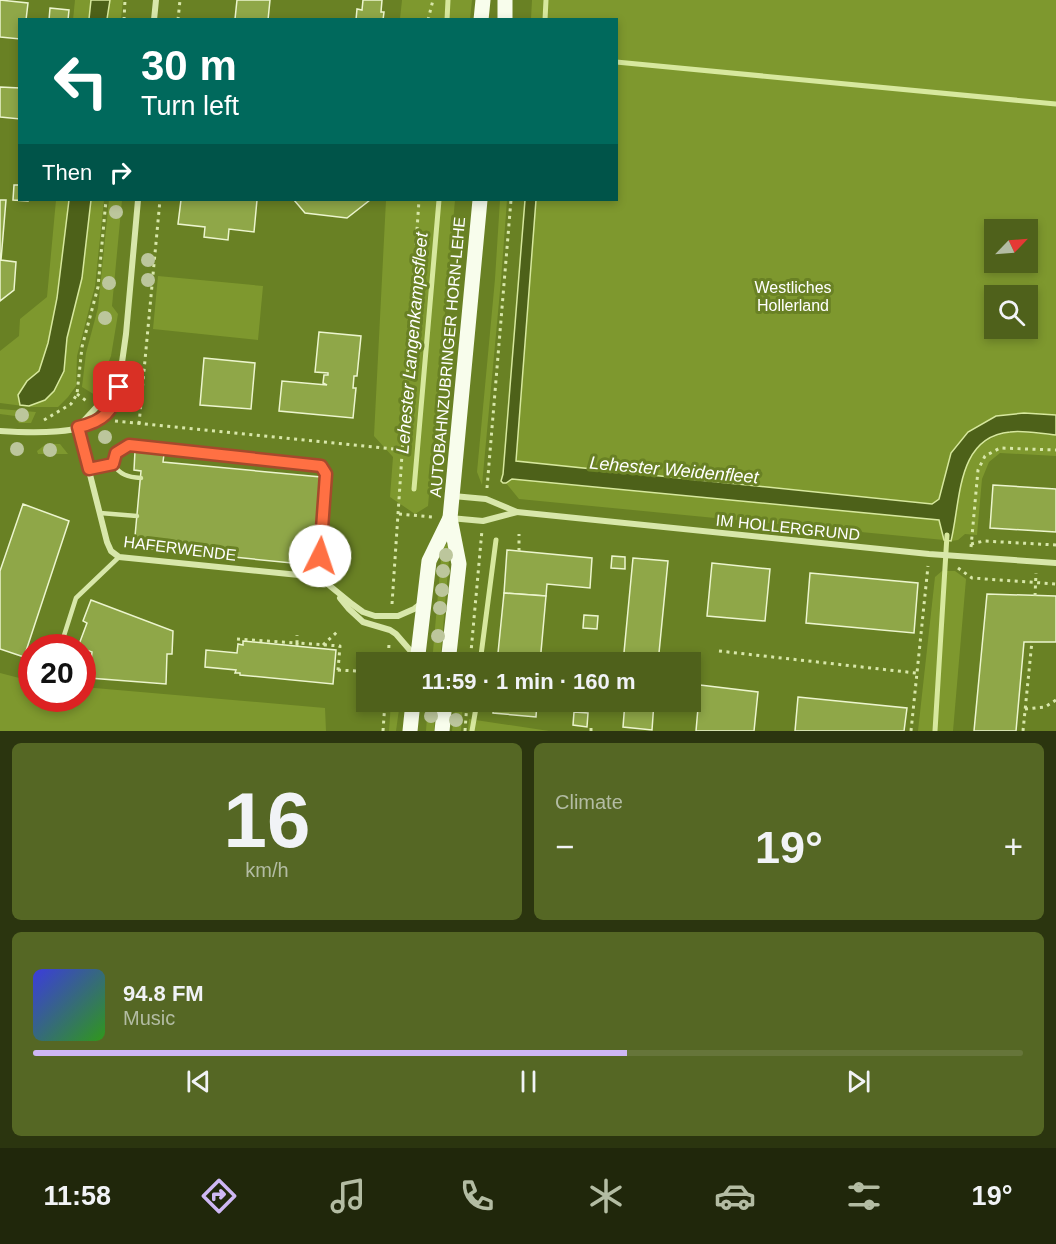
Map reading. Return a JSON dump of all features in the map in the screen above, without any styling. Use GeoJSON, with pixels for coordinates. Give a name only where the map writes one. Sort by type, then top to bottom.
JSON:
{"type":"FeatureCollection","features":[{"type":"Feature","properties":{"kind":"main road"},"geometry":{"type":"LineString","coordinates":[[481,18],[483,0]]}},
{"type":"Feature","properties":{"kind":"main road"},"geometry":{"type":"LineString","coordinates":[[505,0],[505,18]]}},
{"type":"Feature","properties":{"kind":"main road","name":"AUTOBAHNZUBRINGER HORN-LEHE"},"geometry":{"type":"LineString","coordinates":[[418,652],[429,561],[450,518],[480,201]]}},
{"type":"Feature","properties":{"kind":"main road","name":"AUTOBAHNZUBRINGER HORN-LEHE"},"geometry":{"type":"LineString","coordinates":[[449,652],[459,564],[450,518]]}},
{"type":"Feature","properties":{"kind":"main road"},"geometry":{"type":"LineString","coordinates":[[410,731],[412,712]]}},
{"type":"Feature","properties":{"kind":"main road"},"geometry":{"type":"LineString","coordinates":[[442,731],[444,712]]}},
{"type":"Feature","properties":{"kind":"street"},"geometry":{"type":"LineString","coordinates":[[154,18],[156,0]]}},
{"type":"Feature","properties":{"kind":"street"},"geometry":{"type":"LineString","coordinates":[[0,431],[46,433],[78,427],[98,422],[112,408],[117,398],[126,334],[138,201]]}},
{"type":"Feature","properties":{"kind":"street"},"geometry":{"type":"LineString","coordinates":[[78,427],[104,399],[119,373]]}},
{"type":"Feature","properties":{"kind":"street","name":"HAFERWENDE"},"geometry":{"type":"LineString","coordinates":[[78,427],[107,542],[111,551],[119,557],[319,577]]}},
{"type":"Feature","properties":{"kind":"street","name":"IM HOLLERGRUND"},"geometry":{"type":"LineString","coordinates":[[453,496],[486,499],[517,512],[928,554],[1056,564]]}},
{"type":"Feature","properties":{"kind":"street","name":"IM HOLLERGRUND"},"geometry":{"type":"LineString","coordinates":[[450,518],[483,521],[517,512]]}},
{"type":"Feature","properties":{"kind":"street"},"geometry":{"type":"LineString","coordinates":[[319,577],[363,612],[375,616],[406,613],[423,602]]}},
{"type":"Feature","properties":{"kind":"street"},"geometry":{"type":"LineString","coordinates":[[335,590],[349,609],[363,622],[390,630],[402,640],[411,652]]}},
{"type":"Feature","properties":{"kind":"lane"},"geometry":{"type":"LineString","coordinates":[[141,478],[119,473],[113,464],[116,453],[129,445],[321,466],[326,474],[319,577]]}},
{"type":"Feature","properties":{"kind":"lane"},"geometry":{"type":"LineString","coordinates":[[89,469],[113,464]]}},
{"type":"Feature","properties":{"kind":"lane"},"geometry":{"type":"LineString","coordinates":[[100,513],[137,516]]}},
{"type":"Feature","properties":{"kind":"lane"},"geometry":{"type":"LineString","coordinates":[[64,634],[76,598],[119,557]]}},
{"type":"Feature","properties":{"kind":"path"},"geometry":{"type":"LineString","coordinates":[[124,18],[125,0]]}},
{"type":"Feature","properties":{"kind":"path"},"geometry":{"type":"LineString","coordinates":[[178,18],[180,0]]}},
{"type":"Feature","properties":{"kind":"path"},"geometry":{"type":"LineString","coordinates":[[428,18],[433,0]]}},
{"type":"Feature","properties":{"kind":"path"},"geometry":{"type":"LineString","coordinates":[[58,411],[71,404],[77,394],[82,347],[98,287],[106,201]]}},
{"type":"Feature","properties":{"kind":"path"},"geometry":{"type":"LineString","coordinates":[[160,201],[139,424],[404,450]]}},
{"type":"Feature","properties":{"kind":"path"},"geometry":{"type":"LineString","coordinates":[[391,616],[404,450],[419,201]]}},
{"type":"Feature","properties":{"kind":"path"},"geometry":{"type":"LineString","coordinates":[[486,499],[511,201]]}},
{"type":"Feature","properties":{"kind":"path"},"geometry":{"type":"LineString","coordinates":[[1056,450],[1000,448],[985,456],[978,470],[971,544],[984,541],[1056,545]]}},
{"type":"Feature","properties":{"kind":"path"},"geometry":{"type":"LineString","coordinates":[[399,514],[450,518]]}},
{"type":"Feature","properties":{"kind":"path"},"geometry":{"type":"LineString","coordinates":[[471,652],[483,521]]}},
{"type":"Feature","properties":{"kind":"path"},"geometry":{"type":"LineString","coordinates":[[519,534],[519,551]]}},
{"type":"Feature","properties":{"kind":"path"},"geometry":{"type":"LineString","coordinates":[[911,731],[928,554]]}},
{"type":"Feature","properties":{"kind":"path"},"geometry":{"type":"LineString","coordinates":[[1035,596],[1037,562]]}},
{"type":"Feature","properties":{"kind":"path"},"geometry":{"type":"LineString","coordinates":[[957,567],[972,578],[1056,584]]}},
{"type":"Feature","properties":{"kind":"path"},"geometry":{"type":"LineString","coordinates":[[389,652],[390,630]]}},
{"type":"Feature","properties":{"kind":"path"},"geometry":{"type":"LineString","coordinates":[[323,645],[337,632]]}},
{"type":"Feature","properties":{"kind":"path"},"geometry":{"type":"LineString","coordinates":[[297,635],[297,645]]}},
{"type":"Feature","properties":{"kind":"path"},"geometry":{"type":"LineString","coordinates":[[237,639],[297,645],[340,646],[336,670],[356,671]]}},
{"type":"Feature","properties":{"kind":"path"},"geometry":{"type":"LineString","coordinates":[[1023,731],[1032,641]]}},
{"type":"Feature","properties":{"kind":"path"},"geometry":{"type":"LineString","coordinates":[[719,651],[916,673]]}},
{"type":"Feature","properties":{"kind":"path"},"geometry":{"type":"LineString","coordinates":[[1025,709],[1045,707],[1056,700]]}},
{"type":"Feature","properties":{"kind":"path"},"geometry":{"type":"LineString","coordinates":[[383,731],[384,712]]}},
{"type":"Feature","properties":{"kind":"path"},"geometry":{"type":"LineString","coordinates":[[465,731],[466,712]]}},
{"type":"Feature","properties":{"kind":"green space"},"geometry":{"type":"Polygon","coordinates":[[[75,0],[91,0],[89,18],[73,18],[75,0]]]}},
{"type":"Feature","properties":{"kind":"green space"},"geometry":{"type":"Polygon","coordinates":[[[110,0],[123,0],[121,18],[107,18],[110,0]]]}},
{"type":"Feature","properties":{"kind":"green space"},"geometry":{"type":"Polygon","coordinates":[[[402,0],[472,0],[470,18],[400,18],[402,0]]]}},
{"type":"Feature","properties":{"kind":"green space","name":"Westliches Hollerland"},"geometry":{"type":"Polygon","coordinates":[[[532,0],[1056,0],[1056,427],[1001,424],[973,440],[943,515],[505,470],[528,201],[618,201],[618,18],[531,18],[532,0]]]}},
{"type":"Feature","properties":{"kind":"green space"},"geometry":{"type":"Polygon","coordinates":[[[56,201],[69,201],[57,298],[48,343],[39,371],[27,381],[20,404],[29,406],[45,400],[64,371],[67,338],[82,278],[91,201],[104,201],[95,286],[77,356],[76,386],[58,407],[31,407],[0,403],[0,351],[19,336],[20,319],[47,297],[56,201]]]}},
{"type":"Feature","properties":{"kind":"green space"},"geometry":{"type":"Polygon","coordinates":[[[109,201],[122,201],[112,306],[118,314],[111,356],[95,395],[82,387],[86,353],[98,308],[109,201]]]}},
{"type":"Feature","properties":{"kind":"green space"},"geometry":{"type":"Polygon","coordinates":[[[386,201],[455,201],[428,506],[415,514],[390,497],[393,457],[374,436],[386,201]]]}},
{"type":"Feature","properties":{"kind":"green space"},"geometry":{"type":"Polygon","coordinates":[[[500,201],[507,201],[482,485],[477,472],[500,201]]]}},
{"type":"Feature","properties":{"kind":"green space"},"geometry":{"type":"Polygon","coordinates":[[[158,276],[263,286],[258,340],[153,329],[158,276]]]}},
{"type":"Feature","properties":{"kind":"green space"},"geometry":{"type":"Polygon","coordinates":[[[0,409],[36,412],[31,423],[19,423],[15,416],[0,414],[0,409]]]}},
{"type":"Feature","properties":{"kind":"green space"},"geometry":{"type":"Polygon","coordinates":[[[1011,432],[1056,435],[1056,456],[1000,453],[989,462],[982,479],[977,535],[965,534],[958,540],[951,541],[963,473],[969,459],[979,447],[992,438],[1011,432]]]}},
{"type":"Feature","properties":{"kind":"green space"},"geometry":{"type":"Polygon","coordinates":[[[46,444],[60,444],[68,454],[38,454],[37,451],[46,444]]]}},
{"type":"Feature","properties":{"kind":"green space"},"geometry":{"type":"Polygon","coordinates":[[[511,479],[939,520],[944,540],[519,499],[506,483],[511,479]]]}},
{"type":"Feature","properties":{"kind":"green space"},"geometry":{"type":"Polygon","coordinates":[[[447,544],[450,548],[441,652],[433,652],[442,548],[447,544]]]}},
{"type":"Feature","properties":{"kind":"green space"},"geometry":{"type":"Polygon","coordinates":[[[942,571],[955,571],[966,579],[953,731],[918,731],[935,577],[942,571]]]}},
{"type":"Feature","properties":{"kind":"green space"},"geometry":{"type":"Polygon","coordinates":[[[0,673],[18,678],[18,712],[96,712],[96,688],[325,708],[326,731],[0,731],[0,673]]]}},
{"type":"Feature","properties":{"kind":"green space"},"geometry":{"type":"Polygon","coordinates":[[[390,712],[399,712],[396,731],[389,731],[390,712]]]}},
{"type":"Feature","properties":{"kind":"green space"},"geometry":{"type":"Polygon","coordinates":[[[427,712],[435,712],[434,731],[426,731],[427,712]]]}},
{"type":"Feature","properties":{"kind":"green space"},"geometry":{"type":"Polygon","coordinates":[[[455,712],[462,712],[461,731],[452,731],[455,712]]]}},
{"type":"Feature","properties":{"kind":"green space"},"geometry":{"type":"Polygon","coordinates":[[[469,719],[549,731],[468,731],[469,719]]]}},
{"type":"Feature","properties":{"kind":"shaded area"},"geometry":{"type":"Polygon","coordinates":[[[91,0],[110,0],[107,18],[89,18],[91,0]]]}},
{"type":"Feature","properties":{"kind":"shaded area"},"geometry":{"type":"Polygon","coordinates":[[[69,201],[91,201],[82,278],[67,338],[64,371],[54,391],[45,400],[29,406],[20,405],[18,395],[27,381],[39,371],[48,343],[57,298],[69,201]]]}},
{"type":"Feature","properties":{"kind":"shaded area"},"geometry":{"type":"Polygon","coordinates":[[[525,201],[536,201],[516,461],[932,504],[939,499],[951,453],[968,432],[996,416],[1024,413],[1056,415],[1056,435],[1010,432],[992,436],[979,446],[970,458],[964,473],[951,541],[944,540],[939,520],[512,479],[503,483],[501,481],[525,201]]]}},
{"type":"Feature","properties":{"kind":"building"},"geometry":{"type":"Polygon","coordinates":[[[0,0],[28,3],[26,18],[18,18],[18,39],[0,37],[0,0]]]}},
{"type":"Feature","properties":{"kind":"building"},"geometry":{"type":"Polygon","coordinates":[[[237,0],[270,0],[268,18],[235,18],[237,0]]]}},
{"type":"Feature","properties":{"kind":"building"},"geometry":{"type":"Polygon","coordinates":[[[363,0],[382,0],[381,12],[384,12],[383,18],[356,18],[357,9],[362,10],[363,0]]]}},
{"type":"Feature","properties":{"kind":"building"},"geometry":{"type":"Polygon","coordinates":[[[50,8],[69,10],[68,18],[49,18],[50,8]]]}},
{"type":"Feature","properties":{"kind":"building"},"geometry":{"type":"Polygon","coordinates":[[[0,87],[18,88],[18,119],[0,117],[0,87]]]}},
{"type":"Feature","properties":{"kind":"building"},"geometry":{"type":"Polygon","coordinates":[[[14,185],[18,185],[18,200],[13,200],[14,185]]]}},
{"type":"Feature","properties":{"kind":"building"},"geometry":{"type":"Polygon","coordinates":[[[0,200],[6,200],[1,260],[16,262],[14,290],[0,301],[0,200]]]}},
{"type":"Feature","properties":{"kind":"building"},"geometry":{"type":"Polygon","coordinates":[[[181,201],[257,201],[254,232],[229,229],[228,240],[204,237],[205,227],[178,224],[181,201]]]}},
{"type":"Feature","properties":{"kind":"building"},"geometry":{"type":"Polygon","coordinates":[[[295,201],[369,201],[347,218],[305,213],[295,201]]]}},
{"type":"Feature","properties":{"kind":"building"},"geometry":{"type":"Polygon","coordinates":[[[319,332],[361,336],[357,376],[354,376],[353,388],[356,388],[353,418],[279,411],[282,381],[327,385],[323,383],[324,375],[328,373],[315,372],[319,332]]]}},
{"type":"Feature","properties":{"kind":"building"},"geometry":{"type":"Polygon","coordinates":[[[204,358],[255,363],[251,409],[200,405],[204,358]]]}},
{"type":"Feature","properties":{"kind":"building"},"geometry":{"type":"Polygon","coordinates":[[[135,451],[164,454],[163,462],[321,477],[312,565],[134,547],[141,471],[134,470],[135,451]]]}},
{"type":"Feature","properties":{"kind":"building"},"geometry":{"type":"Polygon","coordinates":[[[993,485],[1056,489],[1056,532],[990,528],[993,485]]]}},
{"type":"Feature","properties":{"kind":"building"},"geometry":{"type":"Polygon","coordinates":[[[23,504],[69,521],[32,634],[18,634],[18,655],[0,649],[0,571],[23,504]]]}},
{"type":"Feature","properties":{"kind":"building"},"geometry":{"type":"Polygon","coordinates":[[[507,550],[592,558],[590,588],[547,584],[546,596],[504,593],[507,550]]]}},
{"type":"Feature","properties":{"kind":"building"},"geometry":{"type":"Polygon","coordinates":[[[612,556],[625,557],[625,569],[611,568],[612,556]]]}},
{"type":"Feature","properties":{"kind":"building"},"geometry":{"type":"Polygon","coordinates":[[[633,558],[668,561],[659,652],[624,652],[633,558]]]}},
{"type":"Feature","properties":{"kind":"building"},"geometry":{"type":"Polygon","coordinates":[[[712,563],[770,569],[765,621],[707,616],[712,563]]]}},
{"type":"Feature","properties":{"kind":"building"},"geometry":{"type":"Polygon","coordinates":[[[810,573],[918,583],[914,633],[806,623],[810,573]]]}},
{"type":"Feature","properties":{"kind":"building"},"geometry":{"type":"Polygon","coordinates":[[[504,593],[546,596],[541,652],[498,652],[504,593]]]}},
{"type":"Feature","properties":{"kind":"building"},"geometry":{"type":"Polygon","coordinates":[[[987,594],[1056,596],[1056,642],[1024,642],[1016,731],[974,731],[987,594]]]}},
{"type":"Feature","properties":{"kind":"building"},"geometry":{"type":"Polygon","coordinates":[[[91,600],[173,631],[172,654],[167,654],[166,684],[96,679],[96,634],[83,634],[87,623],[83,621],[91,600]]]}},
{"type":"Feature","properties":{"kind":"building"},"geometry":{"type":"Polygon","coordinates":[[[584,615],[598,616],[597,629],[583,628],[584,615]]]}},
{"type":"Feature","properties":{"kind":"building"},"geometry":{"type":"Polygon","coordinates":[[[243,641],[336,650],[333,684],[240,675],[240,673],[235,673],[236,670],[205,667],[206,650],[237,653],[238,644],[243,645],[243,641]]]}},
{"type":"Feature","properties":{"kind":"building"},"geometry":{"type":"Polygon","coordinates":[[[701,685],[758,692],[754,731],[696,731],[698,712],[701,712],[701,685]]]}},
{"type":"Feature","properties":{"kind":"building"},"geometry":{"type":"Polygon","coordinates":[[[798,697],[907,708],[904,731],[795,731],[798,697]]]}},
{"type":"Feature","properties":{"kind":"building"},"geometry":{"type":"Polygon","coordinates":[[[493,712],[536,712],[536,717],[493,712]]]}},
{"type":"Feature","properties":{"kind":"building"},"geometry":{"type":"Polygon","coordinates":[[[574,712],[588,713],[587,727],[573,725],[574,712]]]}},
{"type":"Feature","properties":{"kind":"building"},"geometry":{"type":"Polygon","coordinates":[[[624,712],[653,712],[652,730],[623,727],[624,712]]]}},
{"type":"Feature","properties":{"kind":"waterway","name":"Lehester Langenkampsfleet"},"geometry":{"type":"LineString","coordinates":[[447,18],[448,0]]}},
{"type":"Feature","properties":{"kind":"waterway"},"geometry":{"type":"LineString","coordinates":[[545,18],[546,0]]}},
{"type":"Feature","properties":{"kind":"waterway"},"geometry":{"type":"LineString","coordinates":[[618,62],[1056,104]]}},
{"type":"Feature","properties":{"kind":"waterway","name":"Lehester Langenkampsfleet"},"geometry":{"type":"LineString","coordinates":[[414,489],[439,201]]}},
{"type":"Feature","properties":{"kind":"waterway"},"geometry":{"type":"LineString","coordinates":[[935,731],[947,535]]}},
{"type":"Feature","properties":{"kind":"waterway"},"geometry":{"type":"LineString","coordinates":[[481,652],[496,540]]}},
{"type":"Feature","properties":{"kind":"waterway"},"geometry":{"type":"LineString","coordinates":[[472,731],[475,712]]}},
{"type":"Feature","properties":{"kind":"route"},"geometry":{"type":"LineString","coordinates":[[119,387],[117,398],[107,415],[98,422],[78,427],[89,469],[113,464],[116,453],[129,445],[321,466],[326,474],[320,556]]}},
{"type":"Feature","properties":{"kind":"water label","name":"Lehester Weidenfleet"},"geometry":{"type":"Point","coordinates":[674,470]}}]}
